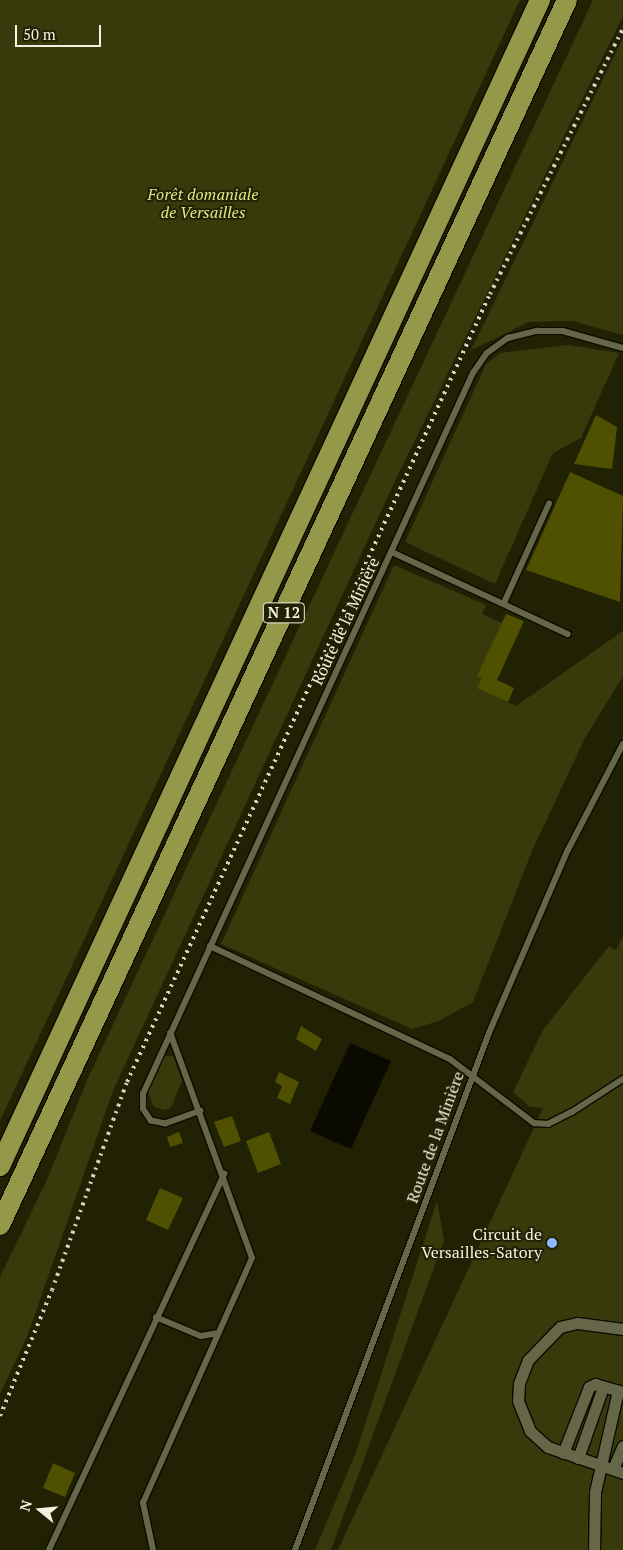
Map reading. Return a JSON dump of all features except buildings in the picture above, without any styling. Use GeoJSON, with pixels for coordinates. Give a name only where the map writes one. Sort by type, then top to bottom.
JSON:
{"type":"FeatureCollection","features":[{"type":"Feature","properties":{"kind":"highway","name":"N 12"},"geometry":{"type":"LineString","coordinates":[[0,1166],[540,0]]}},
{"type":"Feature","properties":{"kind":"highway","name":"N 12"},"geometry":{"type":"LineString","coordinates":[[0,1225],[567,0]]}},
{"type":"Feature","properties":{"kind":"street"},"geometry":{"type":"LineString","coordinates":[[618,1471],[563,1453],[540,1441],[523,1419],[519,1383],[525,1366],[541,1343],[560,1327],[577,1323],[623,1329]]}},
{"type":"Feature","properties":{"kind":"street"},"geometry":{"type":"LineString","coordinates":[[563,1453],[589,1387],[603,1386],[620,1392],[600,1464],[594,1550]]}},
{"type":"Feature","properties":{"kind":"street"},"geometry":{"type":"LineString","coordinates":[[578,1458],[603,1386]]}},
{"type":"Feature","properties":{"kind":"street"},"geometry":{"type":"LineString","coordinates":[[618,1471],[623,1446]]}},
{"type":"Feature","properties":{"kind":"street"},"geometry":{"type":"LineString","coordinates":[[618,1471],[623,1459]]}},
{"type":"Feature","properties":{"kind":"lane","name":"Route de la Minière"},"geometry":{"type":"LineString","coordinates":[[201,1111],[166,1124],[151,1121],[143,1109],[143,1094],[473,372],[487,353],[508,338],[537,331],[563,331],[623,348]]}},
{"type":"Feature","properties":{"kind":"lane"},"geometry":{"type":"LineString","coordinates":[[504,603],[549,504]]}},
{"type":"Feature","properties":{"kind":"lane"},"geometry":{"type":"LineString","coordinates":[[392,552],[568,634]]}},
{"type":"Feature","properties":{"kind":"lane","name":"Route de la Minière"},"geometry":{"type":"LineString","coordinates":[[295,1550],[473,1077],[568,850],[623,744]]}},
{"type":"Feature","properties":{"kind":"lane"},"geometry":{"type":"LineString","coordinates":[[210,946],[416,1040],[473,1077],[534,1124],[548,1124],[572,1112],[623,1079]]}},
{"type":"Feature","properties":{"kind":"lane"},"geometry":{"type":"LineString","coordinates":[[153,1550],[143,1503],[252,1258],[206,1124],[170,1033]]}},
{"type":"Feature","properties":{"kind":"lane"},"geometry":{"type":"LineString","coordinates":[[49,1550],[224,1174]]}},
{"type":"Feature","properties":{"kind":"lane"},"geometry":{"type":"LineString","coordinates":[[156,1317],[201,1336],[218,1333]]}},
{"type":"Feature","properties":{"kind":"green space","name":"Forêt domaniale de Versailles"},"geometry":{"type":"Polygon","coordinates":[[[0,0],[520,0],[0,1121],[0,0]]]}},
{"type":"Feature","properties":{"kind":"green space"},"geometry":{"type":"Polygon","coordinates":[[[593,0],[623,0],[623,16],[396,479],[113,1091],[27,1337],[0,1394],[0,1277],[46,1182],[88,1078],[593,0]]]}},
{"type":"Feature","properties":{"kind":"green space"},"geometry":{"type":"Polygon","coordinates":[[[623,38],[623,335],[573,321],[529,322],[471,350],[623,38]]]}},
{"type":"Feature","properties":{"kind":"green space"},"geometry":{"type":"Polygon","coordinates":[[[568,345],[619,353],[581,438],[553,453],[495,584],[405,542],[486,364],[500,353],[568,345]]]}},
{"type":"Feature","properties":{"kind":"green space"},"geometry":{"type":"Polygon","coordinates":[[[394,565],[486,605],[482,614],[502,623],[478,676],[482,678],[478,688],[516,706],[623,631],[623,676],[585,738],[532,851],[473,1002],[439,1021],[412,1029],[221,944],[394,565]]]}},
{"type":"Feature","properties":{"kind":"green space","name":"Circuit de Versailles-Satory"},"geometry":{"type":"Polygon","coordinates":[[[623,936],[623,1550],[338,1550],[543,1108],[530,1107],[513,1092],[543,1030],[609,946],[616,950],[623,936]]]}},
{"type":"Feature","properties":{"kind":"green space"},"geometry":{"type":"Polygon","coordinates":[[[164,1056],[173,1056],[182,1081],[171,1108],[165,1110],[154,1107],[148,1092],[164,1056]]]}},
{"type":"Feature","properties":{"kind":"green space"},"geometry":{"type":"Polygon","coordinates":[[[437,1201],[444,1240],[331,1550],[315,1550],[356,1452],[437,1201]]]}},
{"type":"Feature","properties":{"kind":"shaded area"},"geometry":{"type":"Polygon","coordinates":[[[350,1043],[391,1061],[351,1149],[310,1131],[350,1043]]]}},
{"type":"Feature","properties":{"kind":"railway"},"geometry":{"type":"LineString","coordinates":[[0,1416],[52,1290],[127,1082],[490,294],[623,28]]}},
{"type":"Feature","properties":{"kind":"place","name":"Circuit de Versailles-Satory"},"geometry":{"type":"Point","coordinates":[552,1243]}}]}
